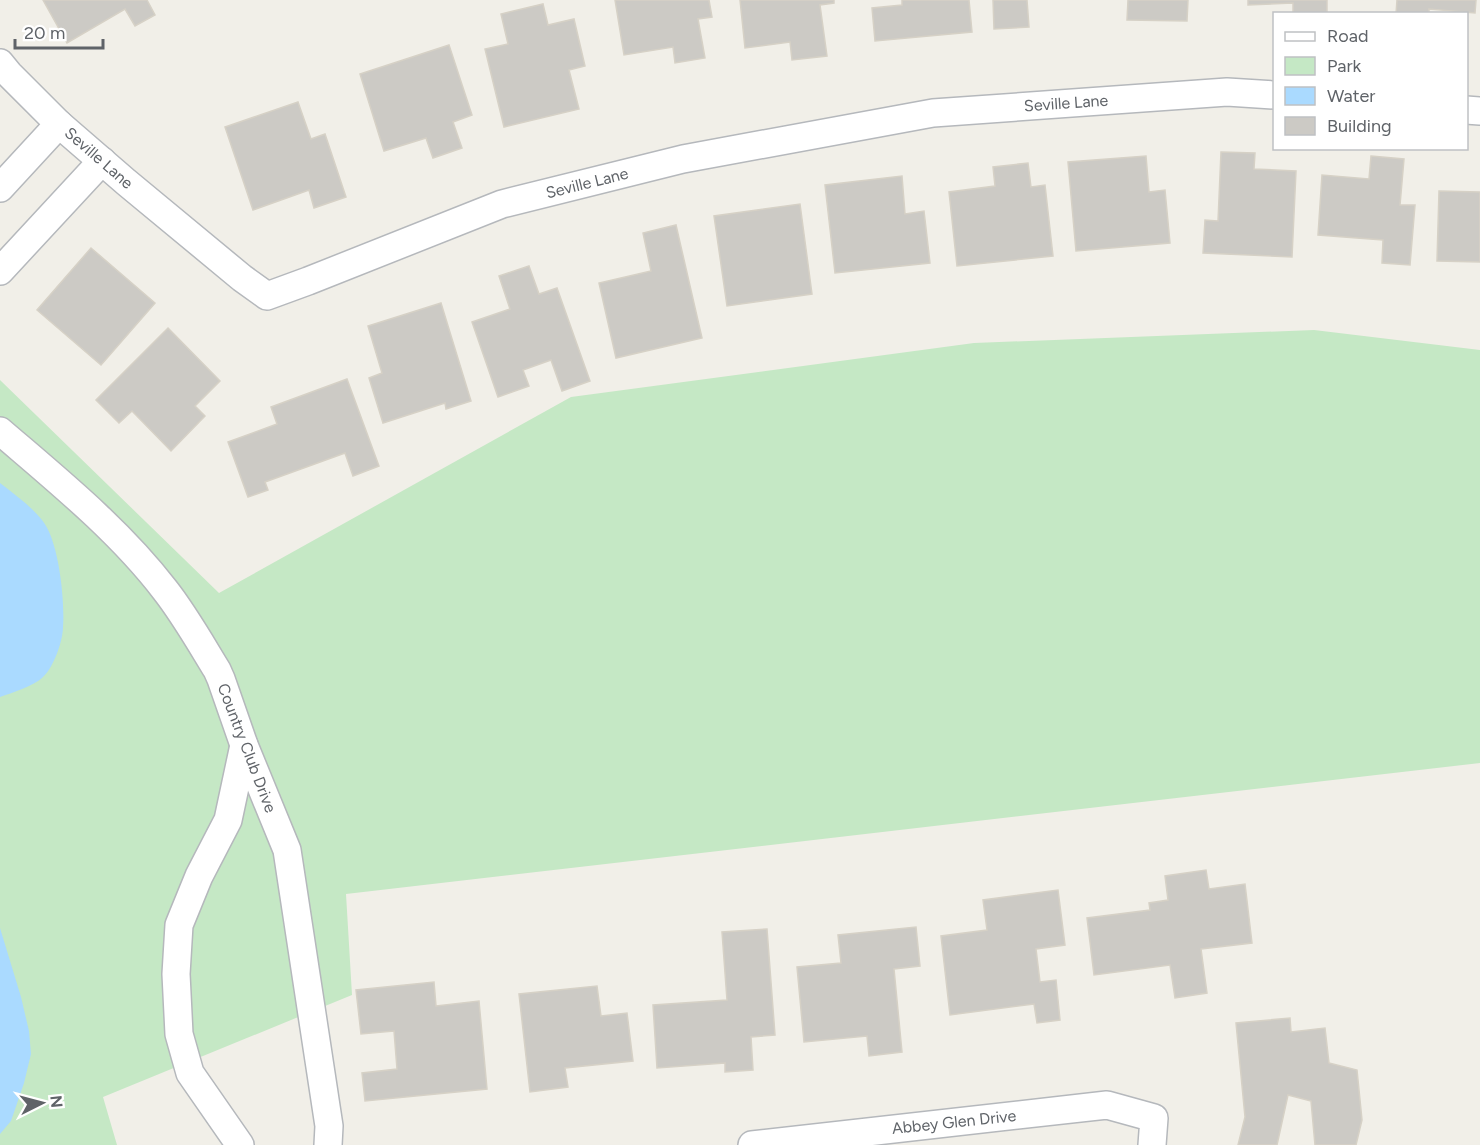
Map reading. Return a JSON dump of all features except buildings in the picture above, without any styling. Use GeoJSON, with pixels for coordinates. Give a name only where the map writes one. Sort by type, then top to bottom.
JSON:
{"type":"FeatureCollection","features":[{"type":"Feature","properties":{"kind":"street","name":"Seville Lane"},"geometry":{"type":"LineString","coordinates":[[0,63],[59,124],[242,278],[267,296],[502,204],[683,159],[933,113],[1227,92],[1273,95]]}},
{"type":"Feature","properties":{"kind":"street"},"geometry":{"type":"LineString","coordinates":[[0,188],[59,124]]}},
{"type":"Feature","properties":{"kind":"street"},"geometry":{"type":"LineString","coordinates":[[0,271],[102,161]]}},
{"type":"Feature","properties":{"kind":"street","name":"Country Club Drive"},"geometry":{"type":"LineString","coordinates":[[0,431],[75,496],[134,553],[166,590],[217,670],[244,745],[287,850],[330,1126],[328,1145]]}},
{"type":"Feature","properties":{"kind":"street"},"geometry":{"type":"LineString","coordinates":[[240,1145],[190,1073],[179,1034],[176,975],[179,926],[199,876],[228,820],[244,745]]}},
{"type":"Feature","properties":{"kind":"street","name":"Abbey Glen Drive"},"geometry":{"type":"LineString","coordinates":[[752,1145],[1107,1105],[1154,1118],[1152,1145]]}},
{"type":"Feature","properties":{"kind":"green space"},"geometry":{"type":"Polygon","coordinates":[[[1314,330],[1480,350],[1480,763],[346,894],[352,995],[103,1097],[117,1145],[0,1145],[0,380],[219,593],[571,397],[974,343],[1314,330]]]}},
{"type":"Feature","properties":{"kind":"water"},"geometry":{"type":"Polygon","coordinates":[[[0,483],[33,510],[48,529],[60,571],[63,633],[53,662],[46,674],[33,684],[0,697],[0,483]]]}},
{"type":"Feature","properties":{"kind":"water"},"geometry":{"type":"Polygon","coordinates":[[[0,928],[21,997],[29,1031],[31,1054],[11,1121],[0,1134],[0,928]]]}}]}
